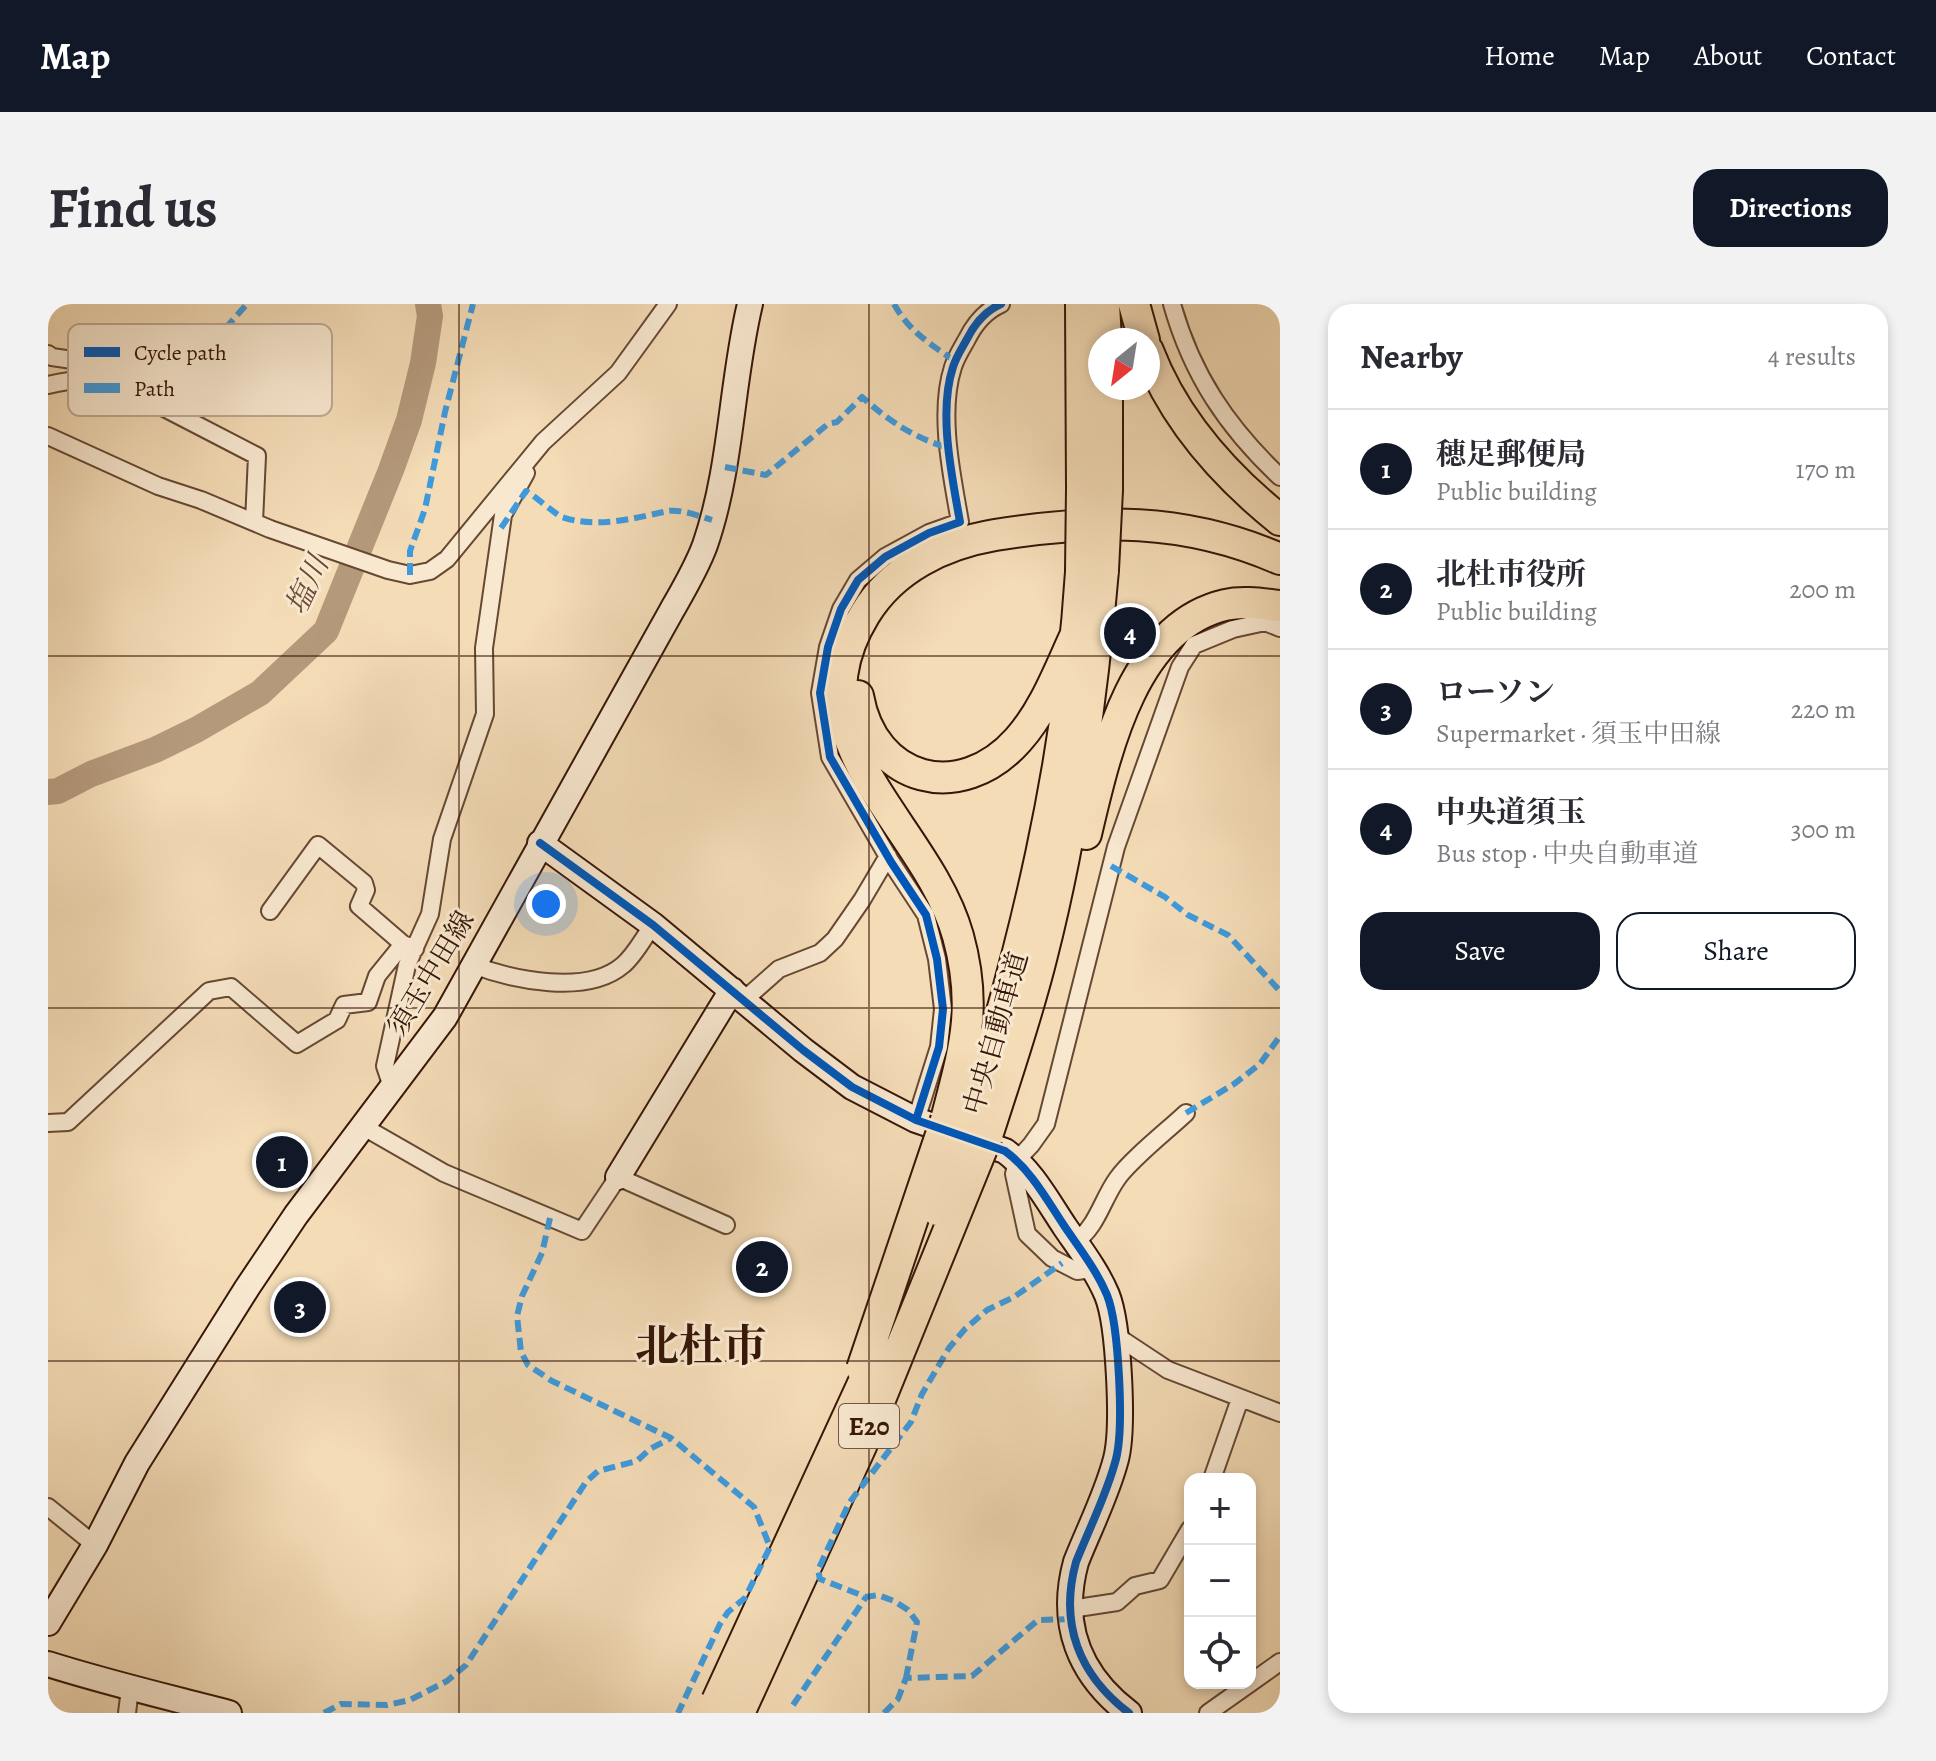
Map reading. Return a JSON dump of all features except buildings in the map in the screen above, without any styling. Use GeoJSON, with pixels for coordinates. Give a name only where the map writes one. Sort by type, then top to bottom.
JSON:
{"type":"FeatureCollection","features":[{"type":"Feature","properties":{"kind":"highway","name":"中央自動車道"},"geometry":{"type":"LineString","coordinates":[[727,1709],[1042,954],[1074,808],[1090,706],[1094,489],[1081,304]]}},
{"type":"Feature","properties":{"kind":"highway"},"geometry":{"type":"LineString","coordinates":[[1104,304],[1105,328]]}},
{"type":"Feature","properties":{"kind":"highway"},"geometry":{"type":"LineString","coordinates":[[1134,304],[1141,328]]}},
{"type":"Feature","properties":{"kind":"highway"},"geometry":{"type":"LineString","coordinates":[[1160,382],[1217,462],[1280,520]]}},
{"type":"Feature","properties":{"kind":"highway","name":"中央自動車道"},"geometry":{"type":"LineString","coordinates":[[1094,489],[1105,400]]}},
{"type":"Feature","properties":{"kind":"highway"},"geometry":{"type":"LineString","coordinates":[[967,1128],[965,966],[949,909],[937,883],[863,773],[851,749],[841,706],[841,687],[844,664],[857,627],[884,587],[921,560],[949,547],[1021,531],[1138,523],[1191,531],[1280,559]]}},
{"type":"Feature","properties":{"kind":"highway"},"geometry":{"type":"LineString","coordinates":[[1077,632],[1029,726],[1017,741],[983,767],[966,774],[945,777],[922,775],[891,760],[866,729],[857,695],[863,652],[870,636],[885,612],[910,587],[929,572],[954,562],[1021,546],[1136,538],[1210,550],[1280,574]]}},
{"type":"Feature","properties":{"kind":"highway","name":"中央自動車道"},"geometry":{"type":"LineString","coordinates":[[727,1709],[861,1446],[1001,1022],[1036,881],[1052,801],[1077,632],[1092,571]]}},
{"type":"Feature","properties":{"kind":"highway"},"geometry":{"type":"LineString","coordinates":[[1042,954],[1073,893],[1115,733],[1129,697],[1153,652],[1183,623],[1204,612],[1227,604],[1280,606]]}},
{"type":"Feature","properties":{"kind":"street"},"geometry":{"type":"LineString","coordinates":[[48,436],[158,486],[270,529],[388,570],[410,575],[430,571],[447,559],[543,442],[618,373],[668,304]]}},
{"type":"Feature","properties":{"kind":"street","name":"須玉中田線"},"geometry":{"type":"LineString","coordinates":[[48,1623],[95,1545],[137,1463],[239,1301],[296,1215],[445,1017],[686,585],[706,541],[725,467],[739,351],[750,304]]}},
{"type":"Feature","properties":{"kind":"street"},"geometry":{"type":"LineString","coordinates":[[916,1120],[939,1047],[943,1009],[937,959],[926,915],[830,757],[820,693],[828,647],[841,609],[858,580],[885,557],[929,533],[960,522],[950,457],[948,404],[953,367],[974,325],[990,309],[1001,304]]}},
{"type":"Feature","properties":{"kind":"street"},"geometry":{"type":"LineString","coordinates":[[1172,304],[1183,341],[1208,393],[1254,453],[1280,477]]}},
{"type":"Feature","properties":{"kind":"street"},"geometry":{"type":"LineString","coordinates":[[48,385],[68,381]]}},
{"type":"Feature","properties":{"kind":"street"},"geometry":{"type":"LineString","coordinates":[[180,416],[257,456],[254,522]]}},
{"type":"Feature","properties":{"kind":"street"},"geometry":{"type":"LineString","coordinates":[[48,1123],[68,1122],[209,991],[231,987],[297,1044],[337,1020],[344,1005],[368,1002],[377,976],[409,946],[430,914],[442,839],[485,714],[484,648],[495,562],[503,515],[527,472],[522,466]]}},
{"type":"Feature","properties":{"kind":"street"},"geometry":{"type":"LineString","coordinates":[[1093,1269],[1077,1271],[1052,1258],[1027,1234],[1014,1174],[1017,1160],[1046,1124],[1116,847],[1180,667],[1194,645],[1233,629],[1265,622],[1280,628]]}},
{"type":"Feature","properties":{"kind":"street"},"geometry":{"type":"LineString","coordinates":[[540,843],[653,925],[852,1087],[916,1120],[1005,1151],[1017,1160],[1075,1242],[1093,1269],[1112,1311],[1120,1418],[1119,1445],[1112,1473],[1076,1562],[1070,1589],[1073,1632],[1082,1661],[1093,1680],[1129,1713]]}},
{"type":"Feature","properties":{"kind":"street"},"geometry":{"type":"LineString","coordinates":[[270,911],[318,845],[364,883],[366,890],[359,906],[409,946]]}},
{"type":"Feature","properties":{"kind":"street"},"geometry":{"type":"LineString","coordinates":[[362,1126],[444,1173],[582,1231],[738,995],[779,969],[820,953],[835,939],[888,856]]}},
{"type":"Feature","properties":{"kind":"street"},"geometry":{"type":"LineString","coordinates":[[473,965],[502,975],[544,983],[605,976],[625,964],[653,925]]}},
{"type":"Feature","properties":{"kind":"street"},"geometry":{"type":"LineString","coordinates":[[392,1087],[385,1066],[409,946]]}},
{"type":"Feature","properties":{"kind":"street"},"geometry":{"type":"LineString","coordinates":[[1075,1242],[1085,1236],[1095,1221],[1118,1177],[1186,1113]]}},
{"type":"Feature","properties":{"kind":"street"},"geometry":{"type":"LineString","coordinates":[[618,1177],[726,1225]]}},
{"type":"Feature","properties":{"kind":"street"},"geometry":{"type":"LineString","coordinates":[[1115,1335],[1168,1370],[1280,1413]]}},
{"type":"Feature","properties":{"kind":"street"},"geometry":{"type":"LineString","coordinates":[[1214,1473],[1240,1399]]}},
{"type":"Feature","properties":{"kind":"street"},"geometry":{"type":"LineString","coordinates":[[48,1507],[95,1545]]}},
{"type":"Feature","properties":{"kind":"street"},"geometry":{"type":"LineString","coordinates":[[1071,1609],[1117,1602],[1135,1586],[1160,1580],[1184,1539]]}},
{"type":"Feature","properties":{"kind":"street"},"geometry":{"type":"LineString","coordinates":[[1208,1713],[1280,1662]]}},
{"type":"Feature","properties":{"kind":"street"},"geometry":{"type":"LineString","coordinates":[[48,1664],[129,1701],[151,1692],[229,1713]]}},
{"type":"Feature","properties":{"kind":"waterway","name":"塩川"},"geometry":{"type":"LineString","coordinates":[[48,792],[58,791],[91,774],[155,750],[260,693],[326,631],[409,420],[423,363],[430,316],[428,304]]}},
{"type":"Feature","properties":{"kind":"marked path"},"geometry":{"type":"LineString","coordinates":[[229,324],[247,304]]}},
{"type":"Feature","properties":{"kind":"marked path"},"geometry":{"type":"LineString","coordinates":[[410,575],[410,551],[425,509],[445,412],[473,304]]}},
{"type":"Feature","properties":{"kind":"marked path"},"geometry":{"type":"LineString","coordinates":[[894,304],[913,329],[955,361]]}},
{"type":"Feature","properties":{"kind":"marked path"},"geometry":{"type":"LineString","coordinates":[[725,467],[766,475],[828,424],[837,422],[862,397],[902,428],[949,448]]}},
{"type":"Feature","properties":{"kind":"marked path"},"geometry":{"type":"LineString","coordinates":[[501,528],[526,491],[562,517],[575,520],[615,521],[673,511],[712,520]]}},
{"type":"Feature","properties":{"kind":"marked path"},"geometry":{"type":"LineString","coordinates":[[1111,866],[1165,897],[1188,915],[1228,935],[1280,991]]}},
{"type":"Feature","properties":{"kind":"marked path"},"geometry":{"type":"LineString","coordinates":[[1186,1113],[1260,1064],[1280,1036]]}},
{"type":"Feature","properties":{"kind":"marked path"},"geometry":{"type":"LineString","coordinates":[[550,1218],[542,1253],[522,1296],[517,1316],[521,1352],[528,1365],[552,1381],[671,1438],[754,1507],[770,1547],[745,1598],[728,1612],[720,1624],[678,1713]]}},
{"type":"Feature","properties":{"kind":"marked path"},"geometry":{"type":"LineString","coordinates":[[906,1678],[917,1622],[908,1610],[878,1595],[866,1597],[820,1579],[818,1570],[849,1503],[911,1422],[922,1394],[949,1348],[987,1310],[1014,1297],[1062,1263]]}},
{"type":"Feature","properties":{"kind":"marked path"},"geometry":{"type":"LineString","coordinates":[[324,1713],[341,1704],[387,1705],[410,1700],[447,1681],[466,1665],[586,1482],[598,1471],[637,1461],[650,1449],[671,1438]]}},
{"type":"Feature","properties":{"kind":"marked path"},"geometry":{"type":"LineString","coordinates":[[793,1705],[866,1597]]}},
{"type":"Feature","properties":{"kind":"marked path"},"geometry":{"type":"LineString","coordinates":[[884,1713],[898,1699],[906,1678],[972,1676],[1038,1620],[1072,1619]]}},
{"type":"Feature","properties":{"kind":"cycle path"},"geometry":{"type":"LineString","coordinates":[[916,1120],[939,1047],[943,1009],[937,959],[926,915],[830,757],[820,693],[828,647],[841,609],[858,580],[885,557],[929,533],[960,522],[948,444],[949,385],[953,367],[973,328],[985,314],[1001,304]]}},
{"type":"Feature","properties":{"kind":"cycle path"},"geometry":{"type":"LineString","coordinates":[[540,843],[653,925],[852,1087],[916,1120],[1005,1151],[1023,1167],[1045,1196],[1103,1286],[1115,1329],[1120,1401],[1116,1459],[1076,1562],[1070,1606],[1077,1646],[1086,1665],[1097,1682],[1129,1713]]}},
{"type":"Feature","properties":{"kind":"place","name":"中央道須玉"},"geometry":{"type":"Point","coordinates":[1130,633]}},
{"type":"Feature","properties":{"kind":"place","name":"穂足郵便局"},"geometry":{"type":"Point","coordinates":[282,1162]}},
{"type":"Feature","properties":{"kind":"place","name":"北杜市役所"},"geometry":{"type":"Point","coordinates":[762,1267]}},
{"type":"Feature","properties":{"kind":"place","name":"ローソン"},"geometry":{"type":"Point","coordinates":[300,1307]}},
{"type":"Feature","properties":{"kind":"district","name":"北杜市"},"geometry":{"type":"Point","coordinates":[701,1346]}}]}
